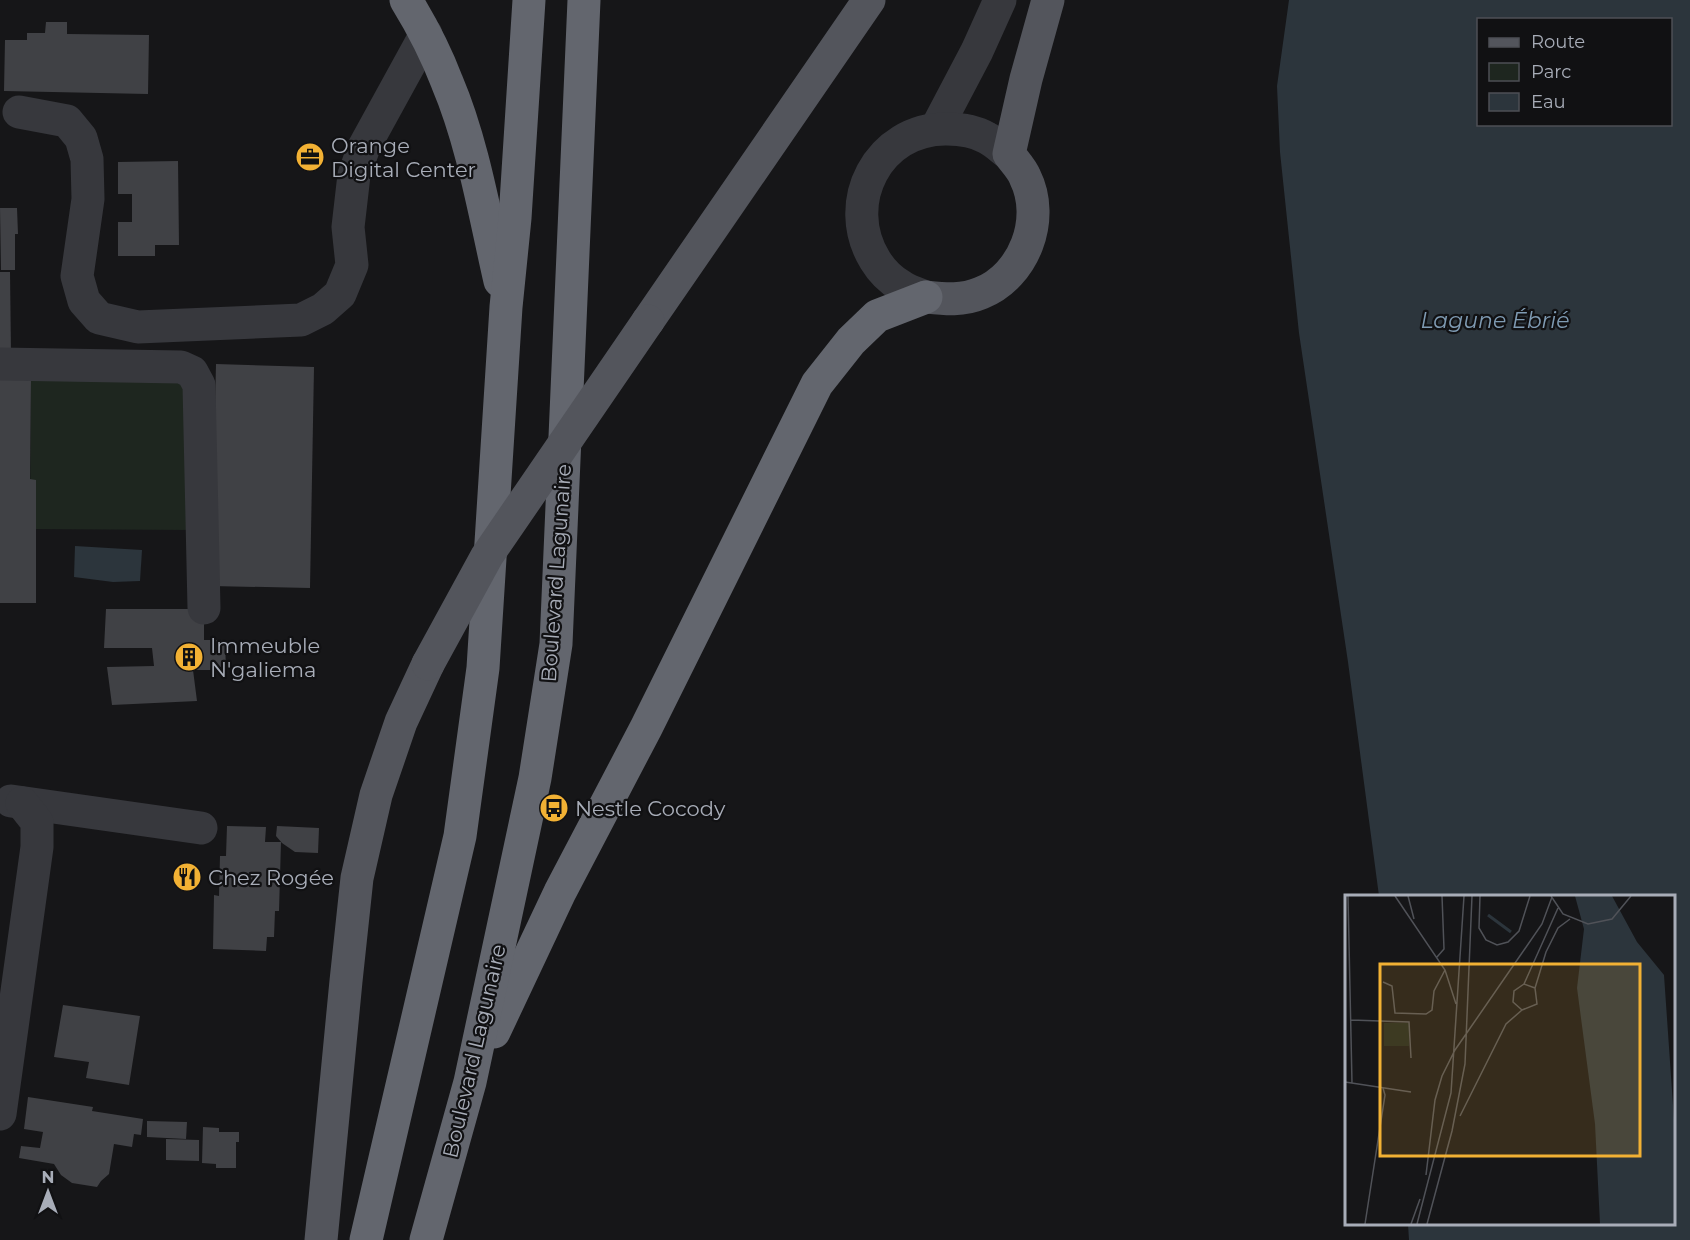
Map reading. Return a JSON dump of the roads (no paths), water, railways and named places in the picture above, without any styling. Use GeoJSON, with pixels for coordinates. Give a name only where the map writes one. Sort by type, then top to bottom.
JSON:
{"type":"FeatureCollection","features":[{"type":"Feature","properties":{"kind":"highway"},"geometry":{"type":"LineString","coordinates":[[406,0],[426,34],[448,84],[472,155],[506,307]]}},
{"type":"Feature","properties":{"kind":"highway"},"geometry":{"type":"LineString","coordinates":[[366,1240],[460,836],[483,668],[506,307],[515,218],[530,0]]}},
{"type":"Feature","properties":{"kind":"highway","name":"Boulevard Lagunaire"},"geometry":{"type":"LineString","coordinates":[[426,1240],[470,1082],[535,778],[556,644],[584,0]]}},
{"type":"Feature","properties":{"kind":"highway"},"geometry":{"type":"LineString","coordinates":[[470,1082],[560,892],[646,728],[817,384],[851,341],[877,316],[926,297]]}},
{"type":"Feature","properties":{"kind":"main road"},"geometry":{"type":"LineString","coordinates":[[321,1240],[357,878],[376,795],[401,722],[429,664],[487,556],[869,0]]}},
{"type":"Feature","properties":{"kind":"main road"},"geometry":{"type":"LineString","coordinates":[[926,297],[953,300],[981,293],[1005,279],[1022,257],[1032,231],[1033,203],[1025,177],[1009,154],[1026,79],[1048,0]]}},
{"type":"Feature","properties":{"kind":"street"},"geometry":{"type":"LineString","coordinates":[[936,129],[977,51],[1000,0]]}},
{"type":"Feature","properties":{"kind":"street"},"geometry":{"type":"LineString","coordinates":[[19,112],[67,121],[81,138],[87,159],[88,199],[77,276],[84,301],[99,318],[138,327],[301,320],[323,309],[340,294],[352,265],[348,227],[354,175],[364,147],[426,34]]}},
{"type":"Feature","properties":{"kind":"street"},"geometry":{"type":"LineString","coordinates":[[926,297],[900,286],[881,269],[867,246],[861,221],[863,195],[872,171],[889,151],[911,136],[936,129],[962,129],[987,138],[1009,154]]}},
{"type":"Feature","properties":{"kind":"street"},"geometry":{"type":"LineString","coordinates":[[0,364],[182,368],[192,372],[199,385],[204,608]]}},
{"type":"Feature","properties":{"kind":"street"},"geometry":{"type":"LineString","coordinates":[[11,801],[201,828]]}},
{"type":"Feature","properties":{"kind":"street"},"geometry":{"type":"LineString","coordinates":[[0,1114],[37,847],[37,822],[11,801]]}},
{"type":"Feature","properties":{"kind":"water","name":"Lagune Ébrié"},"geometry":{"type":"Polygon","coordinates":[[[1289,0],[1690,0],[1690,1240],[1409,1240],[1408,1225],[1675,1225],[1675,895],[1379,895],[1348,662],[1299,333],[1280,152],[1277,86],[1289,0]]]}},
{"type":"Feature","properties":{"kind":"water"},"geometry":{"type":"Polygon","coordinates":[[[75,546],[142,550],[140,581],[113,582],[74,577],[75,546]]]}},
{"type":"Feature","properties":{"kind":"place","name":"Orange Digital Center"},"geometry":{"type":"Point","coordinates":[310,157]}},
{"type":"Feature","properties":{"kind":"place","name":"Immeuble N'galiema"},"geometry":{"type":"Point","coordinates":[189,657]}},
{"type":"Feature","properties":{"kind":"place","name":"Nestle Cocody"},"geometry":{"type":"Point","coordinates":[554,808]}},
{"type":"Feature","properties":{"kind":"place","name":"Chez Rogée"},"geometry":{"type":"Point","coordinates":[187,877]}}]}
